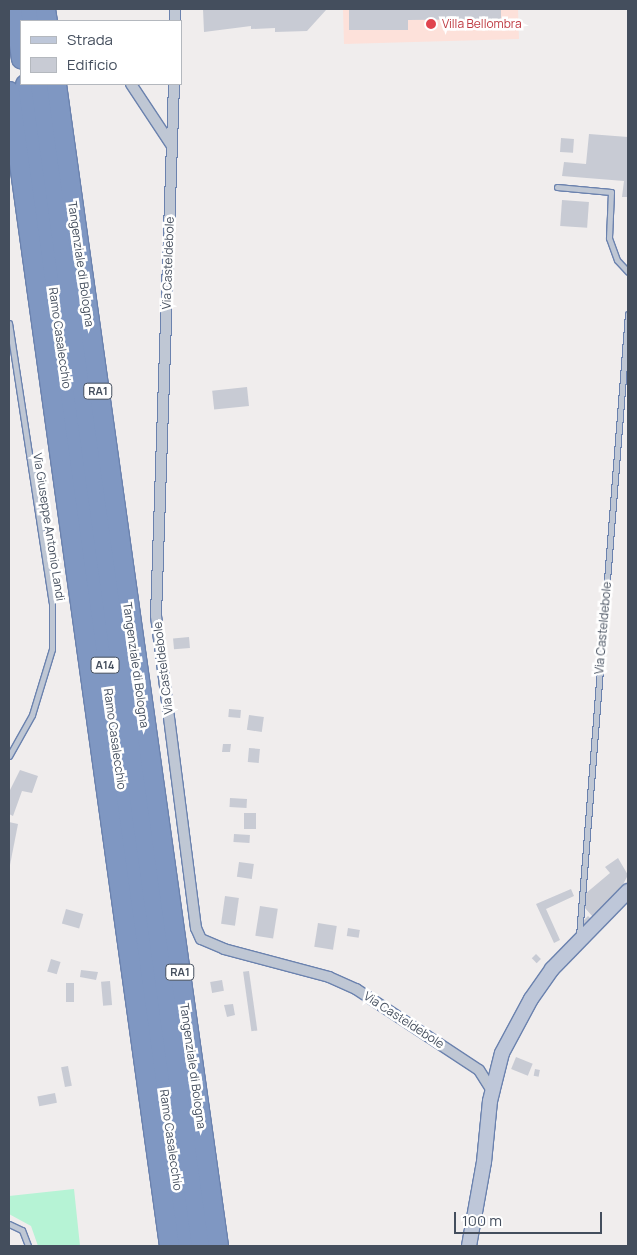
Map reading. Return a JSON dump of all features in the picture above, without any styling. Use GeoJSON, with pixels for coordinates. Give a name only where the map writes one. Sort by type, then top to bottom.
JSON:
{"type":"FeatureCollection","features":[{"type":"Feature","properties":{"kind":"highway"},"geometry":{"type":"LineString","coordinates":[[14,9],[20,52]]}},
{"type":"Feature","properties":{"kind":"highway","name":"Ramo Casalecchio"},"geometry":{"type":"LineString","coordinates":[[25,85],[186,1246]]}},
{"type":"Feature","properties":{"kind":"highway","name":"Ramo Casalecchio"},"geometry":{"type":"LineString","coordinates":[[40,85],[201,1246]]}},
{"type":"Feature","properties":{"kind":"highway","name":"Tangenziale di Bologna"},"geometry":{"type":"LineString","coordinates":[[56,85],[218,1246]]}},
{"type":"Feature","properties":{"kind":"highway"},"geometry":{"type":"LineString","coordinates":[[9,91],[169,1246]]}},
{"type":"Feature","properties":{"kind":"street"},"geometry":{"type":"LineString","coordinates":[[131,85],[172,146]]}},
{"type":"Feature","properties":{"kind":"street","name":"Via Casteldebole"},"geometry":{"type":"LineString","coordinates":[[174,85],[156,616],[196,928],[201,939],[224,949],[329,977],[356,988],[479,1070],[492,1091]]}},
{"type":"Feature","properties":{"kind":"street"},"geometry":{"type":"LineString","coordinates":[[469,1246],[484,1162],[492,1091],[499,1062],[531,999],[552,969],[628,891]]}},
{"type":"Feature","properties":{"kind":"street"},"geometry":{"type":"LineString","coordinates":[[479,1070],[489,1068],[499,1062]]}},
{"type":"Feature","properties":{"kind":"lane"},"geometry":{"type":"LineString","coordinates":[[557,187],[611,192],[610,238],[617,260],[628,272]]}},
{"type":"Feature","properties":{"kind":"lane","name":"Via Casteldebole"},"geometry":{"type":"LineString","coordinates":[[578,943],[628,314]]}},
{"type":"Feature","properties":{"kind":"lane","name":"Via Giuseppe Antonio Landi"},"geometry":{"type":"LineString","coordinates":[[9,322],[52,603],[52,649],[32,715],[9,756]]}},
{"type":"Feature","properties":{"kind":"lane"},"geometry":{"type":"LineString","coordinates":[[9,1224],[22,1230],[28,1246]]}},
{"type":"Feature","properties":{"kind":"shaded area","name":"Villa Bellombra"},"geometry":{"type":"Polygon","coordinates":[[[343,9],[518,9],[519,39],[344,44],[343,9]]]}},
{"type":"Feature","properties":{"kind":"green space"},"geometry":{"type":"Polygon","coordinates":[[[74,1189],[80,1246],[38,1246],[31,1226],[9,1214],[9,1196],[74,1189]]]}},
{"type":"Feature","properties":{"kind":"building"},"geometry":{"type":"Polygon","coordinates":[[[203,9],[326,10],[307,31],[275,32],[275,28],[251,29],[251,26],[204,32],[203,9]]]}},
{"type":"Feature","properties":{"kind":"building"},"geometry":{"type":"Polygon","coordinates":[[[349,9],[501,9],[501,19],[408,20],[408,30],[349,30],[349,9]]]}},
{"type":"Feature","properties":{"kind":"building"},"geometry":{"type":"Polygon","coordinates":[[[589,134],[628,137],[628,197],[622,197],[624,181],[562,176],[564,162],[586,164],[589,134]]]}},
{"type":"Feature","properties":{"kind":"building"},"geometry":{"type":"Polygon","coordinates":[[[561,138],[574,139],[573,153],[560,152],[561,138]]]}},
{"type":"Feature","properties":{"kind":"building"},"geometry":{"type":"Polygon","coordinates":[[[562,200],[589,202],[587,228],[560,226],[562,200]]]}},
{"type":"Feature","properties":{"kind":"building"},"geometry":{"type":"Polygon","coordinates":[[[247,387],[249,406],[214,410],[212,391],[247,387]]]}},
{"type":"Feature","properties":{"kind":"building"},"geometry":{"type":"Polygon","coordinates":[[[189,637],[190,648],[174,649],[173,638],[189,637]]]}},
{"type":"Feature","properties":{"kind":"building"},"geometry":{"type":"Polygon","coordinates":[[[229,709],[241,710],[240,718],[228,717],[229,709]]]}},
{"type":"Feature","properties":{"kind":"building"},"geometry":{"type":"Polygon","coordinates":[[[249,715],[264,717],[262,732],[247,730],[249,715]]]}},
{"type":"Feature","properties":{"kind":"building"},"geometry":{"type":"Polygon","coordinates":[[[223,744],[231,744],[230,752],[222,752],[223,744]]]}},
{"type":"Feature","properties":{"kind":"building"},"geometry":{"type":"Polygon","coordinates":[[[249,748],[260,749],[259,763],[248,762],[249,748]]]}},
{"type":"Feature","properties":{"kind":"building"},"geometry":{"type":"Polygon","coordinates":[[[20,770],[38,776],[32,793],[22,791],[13,816],[9,814],[9,792],[20,770]]]}},
{"type":"Feature","properties":{"kind":"building"},"geometry":{"type":"Polygon","coordinates":[[[230,798],[247,799],[247,808],[230,807],[230,798]]]}},
{"type":"Feature","properties":{"kind":"building"},"geometry":{"type":"Polygon","coordinates":[[[244,813],[256,813],[256,829],[244,829],[244,813]]]}},
{"type":"Feature","properties":{"kind":"building"},"geometry":{"type":"Polygon","coordinates":[[[9,822],[18,824],[10,865],[9,865],[9,822]]]}},
{"type":"Feature","properties":{"kind":"building"},"geometry":{"type":"Polygon","coordinates":[[[234,834],[250,835],[249,843],[233,842],[234,834]]]}},
{"type":"Feature","properties":{"kind":"building"},"geometry":{"type":"Polygon","coordinates":[[[618,858],[628,875],[618,894],[593,917],[585,908],[585,894],[610,873],[605,867],[618,858]]]}},
{"type":"Feature","properties":{"kind":"building"},"geometry":{"type":"Polygon","coordinates":[[[239,862],[254,864],[252,879],[237,877],[239,862]]]}},
{"type":"Feature","properties":{"kind":"building"},"geometry":{"type":"Polygon","coordinates":[[[571,889],[574,896],[546,909],[560,940],[554,943],[536,904],[571,889]]]}},
{"type":"Feature","properties":{"kind":"building"},"geometry":{"type":"Polygon","coordinates":[[[225,896],[239,898],[235,926],[221,924],[225,896]]]}},
{"type":"Feature","properties":{"kind":"building"},"geometry":{"type":"Polygon","coordinates":[[[260,906],[278,909],[273,938],[255,936],[260,906]]]}},
{"type":"Feature","properties":{"kind":"building"},"geometry":{"type":"Polygon","coordinates":[[[66,909],[83,914],[79,928],[62,923],[66,909]]]}},
{"type":"Feature","properties":{"kind":"building"},"geometry":{"type":"Polygon","coordinates":[[[588,916],[593,921],[583,930],[582,922],[588,916]]]}},
{"type":"Feature","properties":{"kind":"building"},"geometry":{"type":"Polygon","coordinates":[[[318,923],[337,926],[333,950],[314,947],[318,923]]]}},
{"type":"Feature","properties":{"kind":"building"},"geometry":{"type":"Polygon","coordinates":[[[348,928],[360,930],[359,938],[347,936],[348,928]]]}},
{"type":"Feature","properties":{"kind":"building"},"geometry":{"type":"Polygon","coordinates":[[[536,954],[541,959],[537,963],[532,958],[536,954]]]}},
{"type":"Feature","properties":{"kind":"building"},"geometry":{"type":"Polygon","coordinates":[[[51,959],[61,962],[57,974],[47,971],[51,959]]]}},
{"type":"Feature","properties":{"kind":"building"},"geometry":{"type":"Polygon","coordinates":[[[81,970],[98,972],[96,980],[80,977],[81,970]]]}},
{"type":"Feature","properties":{"kind":"building"},"geometry":{"type":"Polygon","coordinates":[[[249,971],[257,1030],[251,1031],[243,972],[249,971]]]}},
{"type":"Feature","properties":{"kind":"building"},"geometry":{"type":"Polygon","coordinates":[[[222,980],[224,991],[212,993],[210,982],[222,980]]]}},
{"type":"Feature","properties":{"kind":"building"},"geometry":{"type":"Polygon","coordinates":[[[110,981],[112,1005],[103,1006],[101,982],[110,981]]]}},
{"type":"Feature","properties":{"kind":"building"},"geometry":{"type":"Polygon","coordinates":[[[66,983],[74,983],[74,1002],[66,1002],[66,983]]]}},
{"type":"Feature","properties":{"kind":"building"},"geometry":{"type":"Polygon","coordinates":[[[233,1004],[235,1015],[227,1017],[224,1005],[233,1004]]]}},
{"type":"Feature","properties":{"kind":"building"},"geometry":{"type":"Polygon","coordinates":[[[516,1057],[533,1064],[528,1076],[511,1069],[516,1057]]]}},
{"type":"Feature","properties":{"kind":"building"},"geometry":{"type":"Polygon","coordinates":[[[68,1066],[72,1086],[65,1087],[61,1067],[68,1066]]]}},
{"type":"Feature","properties":{"kind":"building"},"geometry":{"type":"Polygon","coordinates":[[[535,1069],[540,1070],[539,1077],[534,1076],[535,1069]]]}},
{"type":"Feature","properties":{"kind":"building"},"geometry":{"type":"Polygon","coordinates":[[[55,1093],[57,1103],[39,1106],[37,1096],[55,1093]]]}},
{"type":"Feature","properties":{"kind":"place","name":"Villa Bellombra"},"geometry":{"type":"Point","coordinates":[431,24]}}]}
